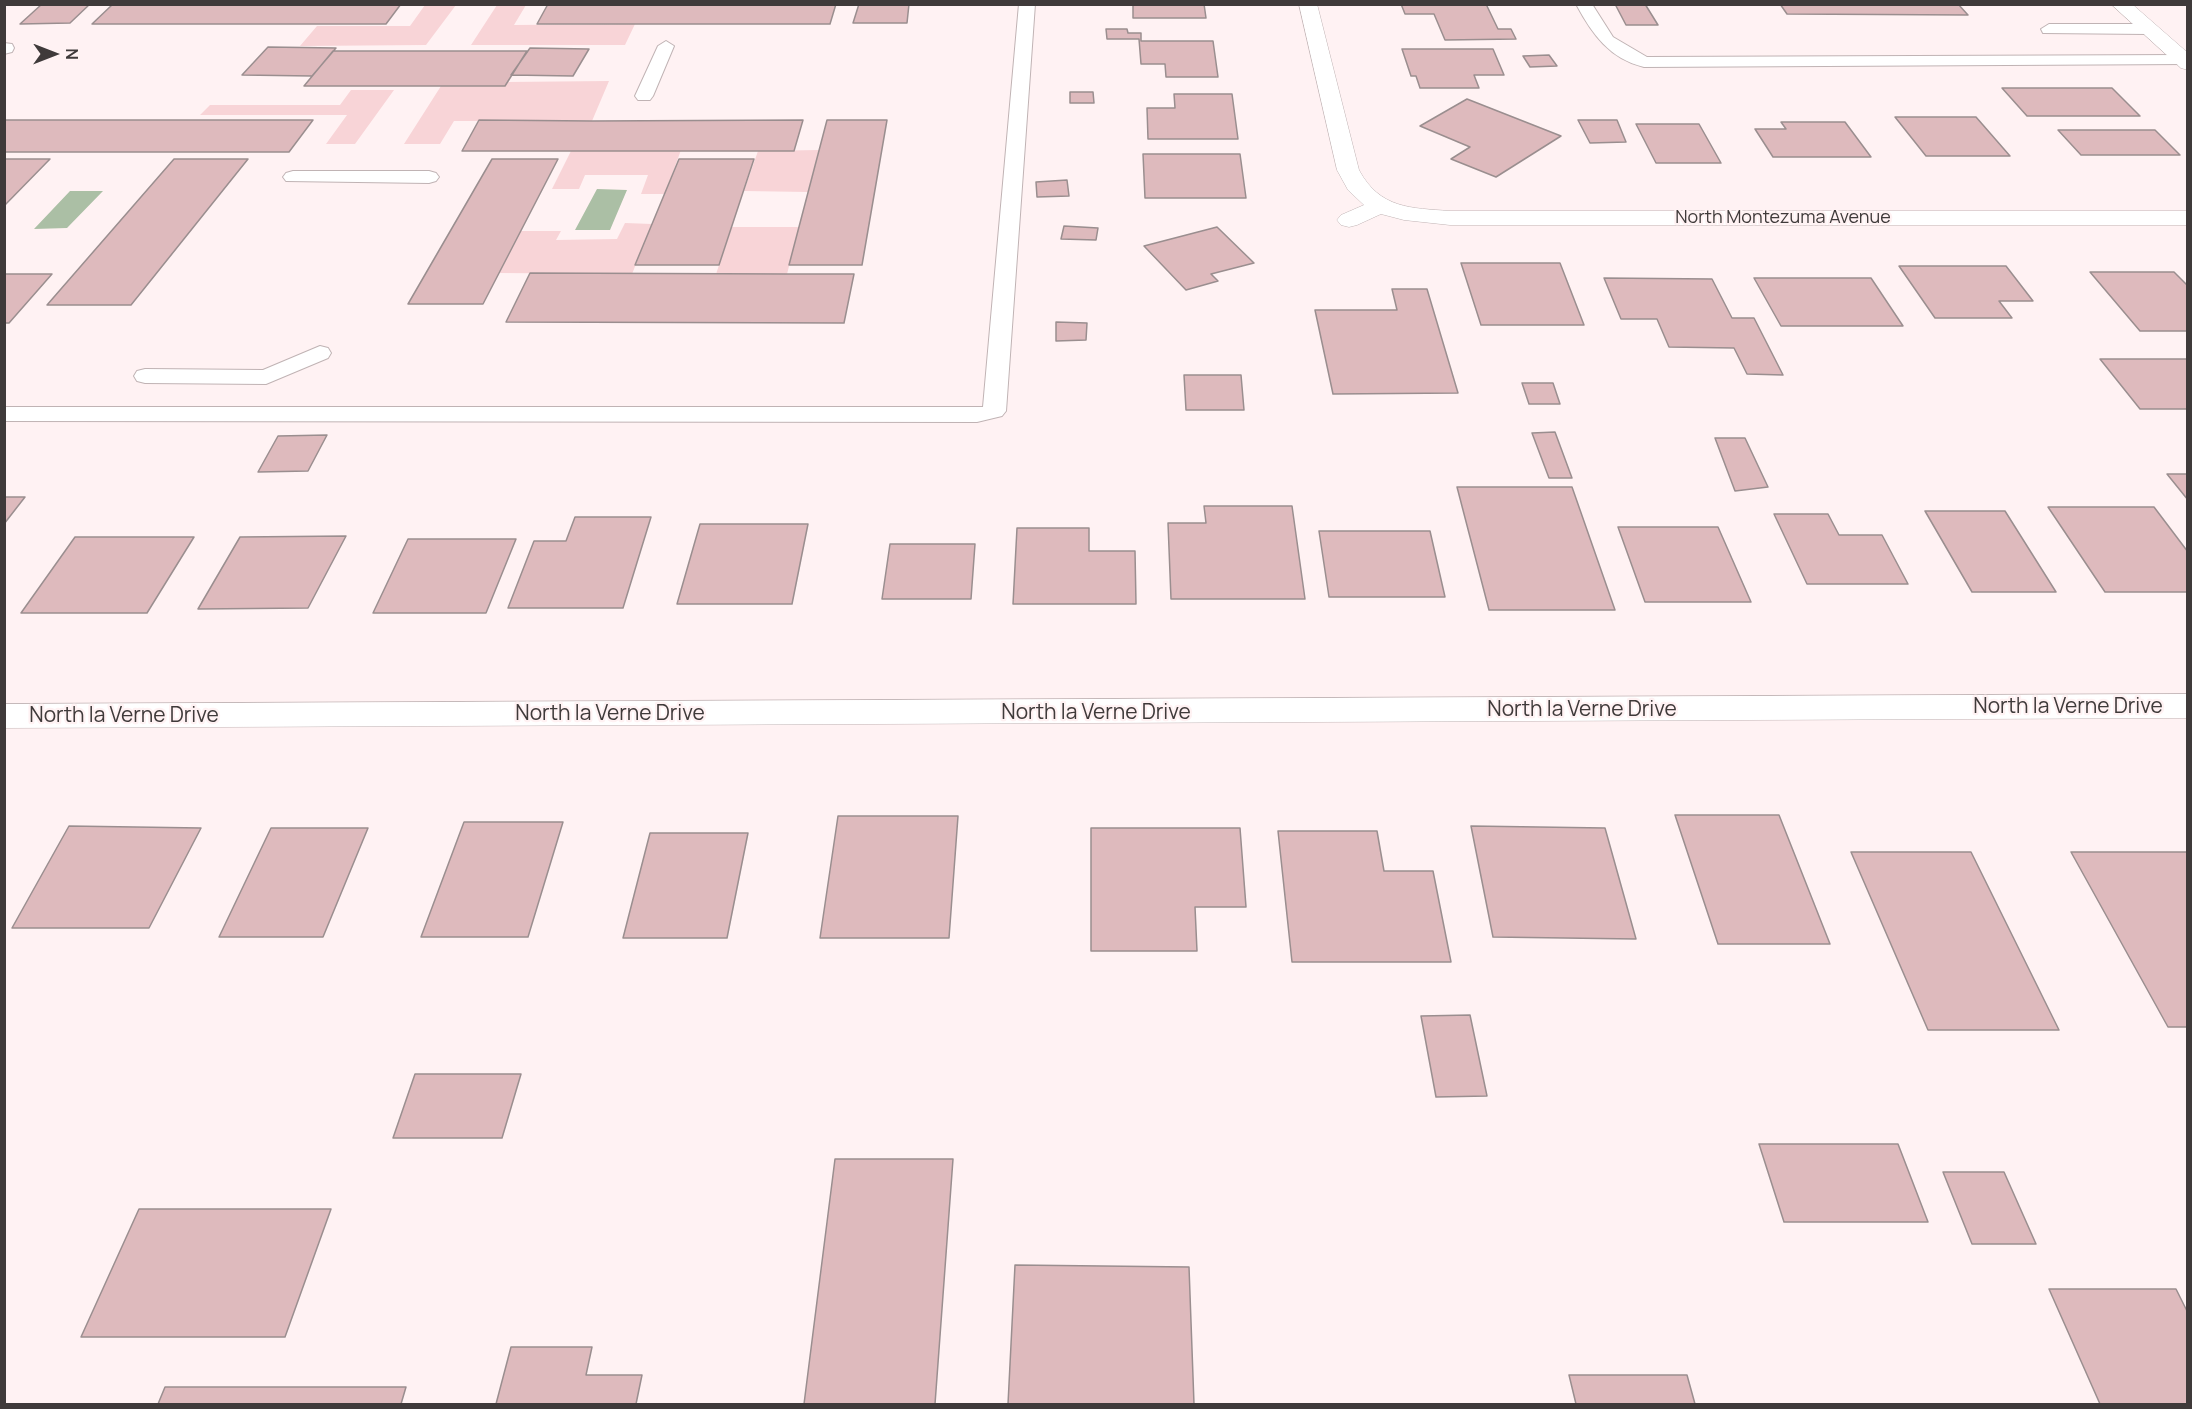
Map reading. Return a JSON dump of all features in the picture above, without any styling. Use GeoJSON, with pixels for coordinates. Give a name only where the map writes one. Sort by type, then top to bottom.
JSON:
{"type":"FeatureCollection","features":[{"type":"Feature","properties":{"kind":"street"},"geometry":{"type":"LineString","coordinates":[[1308,4],[1348,170],[1355,186],[1381,206],[1349,220]]}},
{"type":"Feature","properties":{"kind":"street"},"geometry":{"type":"LineString","coordinates":[[2120,4],[2185,62]]}},
{"type":"Feature","properties":{"kind":"street","name":"North Montezuma Avenue"},"geometry":{"type":"LineString","coordinates":[[1381,206],[1393,212],[1450,218],[2187,218]]}},
{"type":"Feature","properties":{"kind":"street","name":"North la Verne Drive"},"geometry":{"type":"LineString","coordinates":[[4,716],[2187,706]]}},
{"type":"Feature","properties":{"kind":"lane"},"geometry":{"type":"LineString","coordinates":[[4,414],[977,415],[994,411],[1027,4]]}},
{"type":"Feature","properties":{"kind":"lane"},"geometry":{"type":"LineString","coordinates":[[1584,4],[1597,30],[1614,49],[1644,63],[2185,62]]}},
{"type":"Feature","properties":{"kind":"lane"},"geometry":{"type":"LineString","coordinates":[[2049,29],[2147,29]]}},
{"type":"Feature","properties":{"kind":"lane"},"geometry":{"type":"LineString","coordinates":[[644,96],[666,45]]}},
{"type":"Feature","properties":{"kind":"lane"},"geometry":{"type":"LineString","coordinates":[[293,177],[429,177]]}},
{"type":"Feature","properties":{"kind":"lane"},"geometry":{"type":"LineString","coordinates":[[145,376],[266,377],[320,353]]}},
{"type":"Feature","properties":{"kind":"shaded area"},"geometry":{"type":"Polygon","coordinates":[[[425,5],[456,5],[426,45],[300,46],[317,26],[410,26],[425,5]]]}},
{"type":"Feature","properties":{"kind":"shaded area"},"geometry":{"type":"Polygon","coordinates":[[[497,5],[526,5],[514,25],[635,24],[625,45],[471,45],[497,5]]]}},
{"type":"Feature","properties":{"kind":"shaded area"},"geometry":{"type":"Polygon","coordinates":[[[609,81],[592,121],[454,121],[440,144],[404,144],[441,86],[505,86],[507,82],[609,81]]]}},
{"type":"Feature","properties":{"kind":"shaded area"},"geometry":{"type":"Polygon","coordinates":[[[351,90],[394,90],[355,144],[326,144],[347,115],[200,115],[210,105],[340,105],[351,90]]]}},
{"type":"Feature","properties":{"kind":"shaded area"},"geometry":{"type":"Polygon","coordinates":[[[681,150],[665,194],[641,194],[648,175],[585,175],[579,189],[552,189],[571,151],[681,150]]]}},
{"type":"Feature","properties":{"kind":"shaded area"},"geometry":{"type":"Polygon","coordinates":[[[819,150],[808,192],[744,191],[758,151],[819,150]]]}},
{"type":"Feature","properties":{"kind":"shaded area"},"geometry":{"type":"Polygon","coordinates":[[[597,189],[627,190],[610,230],[575,230],[597,189]]]}},
{"type":"Feature","properties":{"kind":"shaded area"},"geometry":{"type":"Polygon","coordinates":[[[70,191],[103,191],[67,228],[34,229],[70,191]]]}},
{"type":"Feature","properties":{"kind":"shaded area"},"geometry":{"type":"Polygon","coordinates":[[[625,223],[652,224],[632,274],[499,273],[520,231],[561,231],[556,240],[617,239],[625,223]]]}},
{"type":"Feature","properties":{"kind":"shaded area"},"geometry":{"type":"Polygon","coordinates":[[[732,227],[799,227],[787,274],[716,274],[732,227]]]}},
{"type":"Feature","properties":{"kind":"building"},"geometry":{"type":"Polygon","coordinates":[[[42,4],[90,4],[70,23],[20,24],[42,4]]]}},
{"type":"Feature","properties":{"kind":"building"},"geometry":{"type":"Polygon","coordinates":[[[113,4],[401,4],[386,24],[92,24],[113,4]]]}},
{"type":"Feature","properties":{"kind":"building"},"geometry":{"type":"Polygon","coordinates":[[[548,4],[836,4],[830,24],[537,24],[548,4]]]}},
{"type":"Feature","properties":{"kind":"building"},"geometry":{"type":"Polygon","coordinates":[[[859,4],[909,4],[907,23],[853,23],[859,4]]]}},
{"type":"Feature","properties":{"kind":"building"},"geometry":{"type":"Polygon","coordinates":[[[1133,4],[1204,4],[1206,18],[1133,18],[1133,4]]]}},
{"type":"Feature","properties":{"kind":"building"},"geometry":{"type":"Polygon","coordinates":[[[1401,4],[1486,4],[1498,29],[1511,29],[1516,39],[1445,40],[1434,14],[1405,14],[1401,4]]]}},
{"type":"Feature","properties":{"kind":"building"},"geometry":{"type":"Polygon","coordinates":[[[1615,4],[1645,4],[1658,25],[1626,25],[1615,4]]]}},
{"type":"Feature","properties":{"kind":"building"},"geometry":{"type":"Polygon","coordinates":[[[1780,4],[1958,4],[1968,15],[1787,14],[1780,4]]]}},
{"type":"Feature","properties":{"kind":"building"},"geometry":{"type":"Polygon","coordinates":[[[1106,29],[1127,29],[1128,33],[1141,33],[1141,41],[1213,41],[1218,77],[1166,77],[1165,64],[1141,64],[1139,39],[1107,39],[1106,29]]]}},
{"type":"Feature","properties":{"kind":"building"},"geometry":{"type":"Polygon","coordinates":[[[268,47],[336,48],[312,76],[242,75],[268,47]]]}},
{"type":"Feature","properties":{"kind":"building"},"geometry":{"type":"Polygon","coordinates":[[[530,48],[589,49],[573,76],[511,75],[530,48]]]}},
{"type":"Feature","properties":{"kind":"building"},"geometry":{"type":"Polygon","coordinates":[[[1402,49],[1493,49],[1504,75],[1474,75],[1479,88],[1420,88],[1416,76],[1411,76],[1402,49]]]}},
{"type":"Feature","properties":{"kind":"building"},"geometry":{"type":"Polygon","coordinates":[[[333,51],[527,51],[505,86],[304,86],[333,51]]]}},
{"type":"Feature","properties":{"kind":"building"},"geometry":{"type":"Polygon","coordinates":[[[1549,55],[1557,66],[1530,67],[1523,56],[1549,55]]]}},
{"type":"Feature","properties":{"kind":"building"},"geometry":{"type":"Polygon","coordinates":[[[2002,88],[2112,88],[2140,116],[2027,116],[2002,88]]]}},
{"type":"Feature","properties":{"kind":"building"},"geometry":{"type":"Polygon","coordinates":[[[1070,92],[1093,92],[1094,103],[1070,103],[1070,92]]]}},
{"type":"Feature","properties":{"kind":"building"},"geometry":{"type":"Polygon","coordinates":[[[1174,94],[1232,94],[1238,139],[1148,139],[1147,108],[1175,108],[1174,94]]]}},
{"type":"Feature","properties":{"kind":"building"},"geometry":{"type":"Polygon","coordinates":[[[1467,99],[1561,136],[1496,177],[1451,159],[1470,147],[1420,126],[1467,99]]]}},
{"type":"Feature","properties":{"kind":"building"},"geometry":{"type":"Polygon","coordinates":[[[1895,117],[1976,117],[2010,156],[1926,156],[1895,117]]]}},
{"type":"Feature","properties":{"kind":"building"},"geometry":{"type":"Polygon","coordinates":[[[4,120],[313,120],[289,152],[4,152],[4,120]]]}},
{"type":"Feature","properties":{"kind":"building"},"geometry":{"type":"Polygon","coordinates":[[[479,120],[803,120],[794,151],[462,151],[479,120]]]}},
{"type":"Feature","properties":{"kind":"building"},"geometry":{"type":"Polygon","coordinates":[[[827,120],[887,120],[862,265],[789,265],[827,120]]]}},
{"type":"Feature","properties":{"kind":"building"},"geometry":{"type":"Polygon","coordinates":[[[1578,120],[1617,120],[1626,142],[1590,143],[1578,120]]]}},
{"type":"Feature","properties":{"kind":"building"},"geometry":{"type":"Polygon","coordinates":[[[1781,122],[1845,122],[1871,157],[1773,157],[1755,129],[1786,129],[1781,122]]]}},
{"type":"Feature","properties":{"kind":"building"},"geometry":{"type":"Polygon","coordinates":[[[1636,124],[1699,124],[1721,163],[1656,163],[1636,124]]]}},
{"type":"Feature","properties":{"kind":"building"},"geometry":{"type":"Polygon","coordinates":[[[2058,130],[2155,130],[2180,155],[2081,155],[2058,130]]]}},
{"type":"Feature","properties":{"kind":"building"},"geometry":{"type":"Polygon","coordinates":[[[1143,154],[1240,154],[1246,198],[1145,198],[1143,154]]]}},
{"type":"Feature","properties":{"kind":"building"},"geometry":{"type":"Polygon","coordinates":[[[4,159],[50,159],[4,206],[4,159]]]}},
{"type":"Feature","properties":{"kind":"building"},"geometry":{"type":"Polygon","coordinates":[[[174,159],[248,159],[131,305],[47,305],[174,159]]]}},
{"type":"Feature","properties":{"kind":"building"},"geometry":{"type":"Polygon","coordinates":[[[492,159],[558,159],[483,304],[408,304],[492,159]]]}},
{"type":"Feature","properties":{"kind":"building"},"geometry":{"type":"Polygon","coordinates":[[[679,159],[754,159],[719,265],[635,265],[679,159]]]}},
{"type":"Feature","properties":{"kind":"building"},"geometry":{"type":"Polygon","coordinates":[[[1067,180],[1069,196],[1037,197],[1036,182],[1067,180]]]}},
{"type":"Feature","properties":{"kind":"building"},"geometry":{"type":"Polygon","coordinates":[[[1064,226],[1098,228],[1096,240],[1061,239],[1064,226]]]}},
{"type":"Feature","properties":{"kind":"building"},"geometry":{"type":"Polygon","coordinates":[[[1217,227],[1254,263],[1211,274],[1218,281],[1186,290],[1144,246],[1217,227]]]}},
{"type":"Feature","properties":{"kind":"building"},"geometry":{"type":"Polygon","coordinates":[[[1461,263],[1560,263],[1584,325],[1481,325],[1461,263]]]}},
{"type":"Feature","properties":{"kind":"building"},"geometry":{"type":"Polygon","coordinates":[[[1899,266],[2006,266],[2033,301],[1999,301],[2012,318],[1935,318],[1899,266]]]}},
{"type":"Feature","properties":{"kind":"building"},"geometry":{"type":"Polygon","coordinates":[[[2090,272],[2174,272],[2188,286],[2188,331],[2140,331],[2090,272]]]}},
{"type":"Feature","properties":{"kind":"building"},"geometry":{"type":"Polygon","coordinates":[[[530,273],[854,274],[844,323],[506,322],[530,273]]]}},
{"type":"Feature","properties":{"kind":"building"},"geometry":{"type":"Polygon","coordinates":[[[4,274],[52,274],[9,323],[4,323],[4,274]]]}},
{"type":"Feature","properties":{"kind":"building"},"geometry":{"type":"Polygon","coordinates":[[[1604,278],[1712,279],[1732,318],[1754,318],[1783,375],[1747,374],[1734,348],[1669,347],[1657,319],[1621,319],[1604,278]]]}},
{"type":"Feature","properties":{"kind":"building"},"geometry":{"type":"Polygon","coordinates":[[[1754,278],[1871,278],[1903,326],[1781,326],[1754,278]]]}},
{"type":"Feature","properties":{"kind":"building"},"geometry":{"type":"Polygon","coordinates":[[[1392,289],[1427,289],[1458,393],[1333,394],[1315,310],[1397,310],[1392,289]]]}},
{"type":"Feature","properties":{"kind":"building"},"geometry":{"type":"Polygon","coordinates":[[[1056,322],[1087,323],[1086,340],[1056,341],[1056,322]]]}},
{"type":"Feature","properties":{"kind":"building"},"geometry":{"type":"Polygon","coordinates":[[[2100,359],[2188,359],[2188,409],[2140,409],[2100,359]]]}},
{"type":"Feature","properties":{"kind":"building"},"geometry":{"type":"Polygon","coordinates":[[[1184,375],[1241,375],[1244,410],[1186,410],[1184,375]]]}},
{"type":"Feature","properties":{"kind":"building"},"geometry":{"type":"Polygon","coordinates":[[[1522,383],[1553,383],[1560,404],[1529,404],[1522,383]]]}},
{"type":"Feature","properties":{"kind":"building"},"geometry":{"type":"Polygon","coordinates":[[[1555,432],[1572,478],[1549,478],[1532,433],[1555,432]]]}},
{"type":"Feature","properties":{"kind":"building"},"geometry":{"type":"Polygon","coordinates":[[[327,435],[308,471],[258,472],[278,436],[327,435]]]}},
{"type":"Feature","properties":{"kind":"building"},"geometry":{"type":"Polygon","coordinates":[[[1715,438],[1745,438],[1768,487],[1735,491],[1715,438]]]}},
{"type":"Feature","properties":{"kind":"building"},"geometry":{"type":"Polygon","coordinates":[[[2167,474],[2188,474],[2188,500],[2167,474]]]}},
{"type":"Feature","properties":{"kind":"building"},"geometry":{"type":"Polygon","coordinates":[[[1457,487],[1572,487],[1615,610],[1489,610],[1457,487]]]}},
{"type":"Feature","properties":{"kind":"building"},"geometry":{"type":"Polygon","coordinates":[[[4,497],[25,497],[4,524],[4,497]]]}},
{"type":"Feature","properties":{"kind":"building"},"geometry":{"type":"Polygon","coordinates":[[[1204,506],[1292,506],[1305,599],[1171,599],[1168,523],[1206,523],[1204,506]]]}},
{"type":"Feature","properties":{"kind":"building"},"geometry":{"type":"Polygon","coordinates":[[[2048,507],[2154,507],[2188,552],[2188,592],[2105,592],[2048,507]]]}},
{"type":"Feature","properties":{"kind":"building"},"geometry":{"type":"Polygon","coordinates":[[[1925,511],[2005,511],[2056,592],[1972,592],[1925,511]]]}},
{"type":"Feature","properties":{"kind":"building"},"geometry":{"type":"Polygon","coordinates":[[[1774,514],[1828,514],[1839,535],[1882,535],[1908,584],[1807,584],[1774,514]]]}},
{"type":"Feature","properties":{"kind":"building"},"geometry":{"type":"Polygon","coordinates":[[[575,517],[651,517],[623,608],[508,608],[534,541],[566,541],[575,517]]]}},
{"type":"Feature","properties":{"kind":"building"},"geometry":{"type":"Polygon","coordinates":[[[700,524],[808,524],[792,604],[677,604],[700,524]]]}},
{"type":"Feature","properties":{"kind":"building"},"geometry":{"type":"Polygon","coordinates":[[[1618,527],[1718,527],[1751,602],[1645,602],[1618,527]]]}},
{"type":"Feature","properties":{"kind":"building"},"geometry":{"type":"Polygon","coordinates":[[[1017,528],[1089,528],[1089,551],[1135,551],[1136,604],[1013,604],[1017,528]]]}},
{"type":"Feature","properties":{"kind":"building"},"geometry":{"type":"Polygon","coordinates":[[[1319,531],[1430,531],[1445,597],[1329,597],[1319,531]]]}},
{"type":"Feature","properties":{"kind":"building"},"geometry":{"type":"Polygon","coordinates":[[[346,536],[308,608],[198,609],[240,537],[346,536]]]}},
{"type":"Feature","properties":{"kind":"building"},"geometry":{"type":"Polygon","coordinates":[[[75,537],[194,537],[147,613],[21,613],[75,537]]]}},
{"type":"Feature","properties":{"kind":"building"},"geometry":{"type":"Polygon","coordinates":[[[408,539],[516,539],[486,613],[373,613],[408,539]]]}},
{"type":"Feature","properties":{"kind":"building"},"geometry":{"type":"Polygon","coordinates":[[[890,544],[975,544],[971,599],[882,599],[890,544]]]}},
{"type":"Feature","properties":{"kind":"building"},"geometry":{"type":"Polygon","coordinates":[[[1675,815],[1779,815],[1830,944],[1718,944],[1675,815]]]}},
{"type":"Feature","properties":{"kind":"building"},"geometry":{"type":"Polygon","coordinates":[[[838,816],[958,816],[949,938],[820,938],[838,816]]]}},
{"type":"Feature","properties":{"kind":"building"},"geometry":{"type":"Polygon","coordinates":[[[464,822],[563,822],[528,937],[421,937],[464,822]]]}},
{"type":"Feature","properties":{"kind":"building"},"geometry":{"type":"Polygon","coordinates":[[[69,826],[201,828],[149,928],[12,928],[69,826]]]}},
{"type":"Feature","properties":{"kind":"building"},"geometry":{"type":"Polygon","coordinates":[[[1471,826],[1605,828],[1636,939],[1493,937],[1471,826]]]}},
{"type":"Feature","properties":{"kind":"building"},"geometry":{"type":"Polygon","coordinates":[[[271,828],[368,828],[323,937],[219,937],[271,828]]]}},
{"type":"Feature","properties":{"kind":"building"},"geometry":{"type":"Polygon","coordinates":[[[1091,828],[1240,828],[1246,907],[1195,907],[1197,951],[1091,951],[1091,828]]]}},
{"type":"Feature","properties":{"kind":"building"},"geometry":{"type":"Polygon","coordinates":[[[1278,831],[1377,831],[1384,871],[1433,871],[1451,962],[1292,962],[1278,831]]]}},
{"type":"Feature","properties":{"kind":"building"},"geometry":{"type":"Polygon","coordinates":[[[650,833],[748,833],[727,938],[623,938],[650,833]]]}},
{"type":"Feature","properties":{"kind":"building"},"geometry":{"type":"Polygon","coordinates":[[[1851,852],[1971,852],[2059,1030],[1928,1030],[1851,852]]]}},
{"type":"Feature","properties":{"kind":"building"},"geometry":{"type":"Polygon","coordinates":[[[2071,852],[2188,852],[2188,1027],[2168,1027],[2071,852]]]}},
{"type":"Feature","properties":{"kind":"building"},"geometry":{"type":"Polygon","coordinates":[[[1470,1015],[1487,1096],[1436,1097],[1421,1016],[1470,1015]]]}},
{"type":"Feature","properties":{"kind":"building"},"geometry":{"type":"Polygon","coordinates":[[[415,1074],[521,1074],[502,1138],[393,1138],[415,1074]]]}},
{"type":"Feature","properties":{"kind":"building"},"geometry":{"type":"Polygon","coordinates":[[[1759,1144],[1898,1144],[1928,1222],[1784,1222],[1759,1144]]]}},
{"type":"Feature","properties":{"kind":"building"},"geometry":{"type":"Polygon","coordinates":[[[835,1159],[953,1159],[935,1404],[804,1404],[835,1159]]]}},
{"type":"Feature","properties":{"kind":"building"},"geometry":{"type":"Polygon","coordinates":[[[1943,1172],[2004,1172],[2036,1244],[1972,1244],[1943,1172]]]}},
{"type":"Feature","properties":{"kind":"building"},"geometry":{"type":"Polygon","coordinates":[[[139,1209],[331,1209],[285,1337],[81,1337],[139,1209]]]}},
{"type":"Feature","properties":{"kind":"building"},"geometry":{"type":"Polygon","coordinates":[[[1015,1265],[1189,1267],[1194,1404],[1008,1404],[1015,1265]]]}},
{"type":"Feature","properties":{"kind":"building"},"geometry":{"type":"Polygon","coordinates":[[[2049,1289],[2176,1289],[2188,1313],[2188,1404],[2100,1404],[2049,1289]]]}},
{"type":"Feature","properties":{"kind":"building"},"geometry":{"type":"Polygon","coordinates":[[[511,1347],[592,1347],[586,1375],[642,1375],[636,1404],[496,1404],[511,1347]]]}},
{"type":"Feature","properties":{"kind":"building"},"geometry":{"type":"Polygon","coordinates":[[[1569,1375],[1687,1375],[1695,1404],[1576,1404],[1569,1375]]]}},
{"type":"Feature","properties":{"kind":"building"},"geometry":{"type":"Polygon","coordinates":[[[165,1387],[406,1387],[401,1404],[158,1404],[165,1387]]]}}]}
